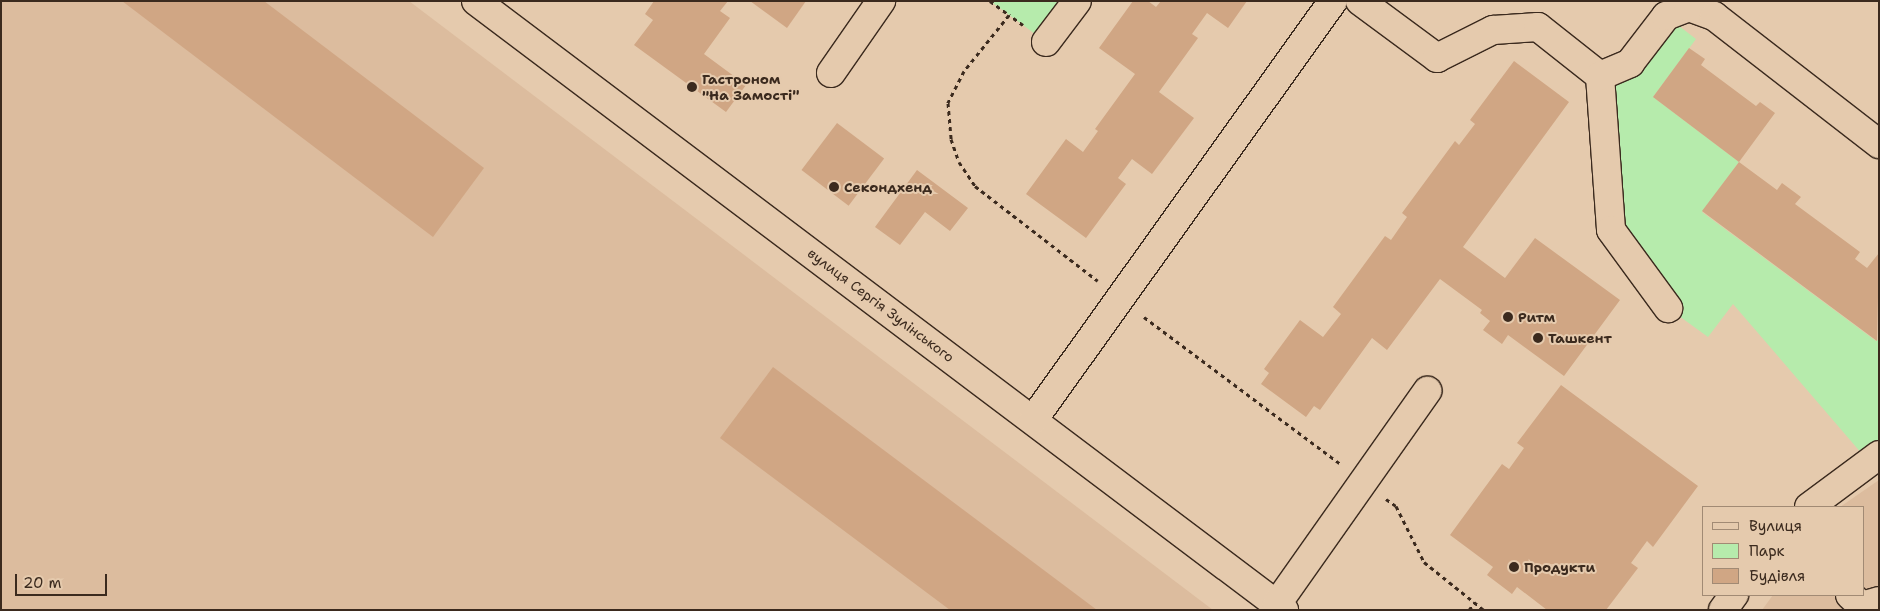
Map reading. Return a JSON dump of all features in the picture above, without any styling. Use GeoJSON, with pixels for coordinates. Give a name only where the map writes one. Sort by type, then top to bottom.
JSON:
{"type":"FeatureCollection","features":[{"type":"Feature","properties":{"kind":"street","name":"вулиця Сергія Зулінського"},"geometry":{"type":"LineString","coordinates":[[476,1],[1280,607]]}},
{"type":"Feature","properties":{"kind":"street"},"geometry":{"type":"LineString","coordinates":[[831,73],[881,1]]}},
{"type":"Feature","properties":{"kind":"street"},"geometry":{"type":"LineString","coordinates":[[1046,42],[1077,1]]}},
{"type":"Feature","properties":{"kind":"street"},"geometry":{"type":"LineString","coordinates":[[1034,420],[1332,1]]}},
{"type":"Feature","properties":{"kind":"street"},"geometry":{"type":"LineString","coordinates":[[1360,1],[1436,58],[1493,30],[1538,27],[1600,76],[1611,230],[1668,308]]}},
{"type":"Feature","properties":{"kind":"street"},"geometry":{"type":"LineString","coordinates":[[1600,76],[1630,63],[1666,16],[1689,7],[1714,16],[1879,144]]}},
{"type":"Feature","properties":{"kind":"street"},"geometry":{"type":"LineString","coordinates":[[1280,607],[1427,390]]}},
{"type":"Feature","properties":{"kind":"street"},"geometry":{"type":"LineString","coordinates":[[1810,506],[1879,455]]}},
{"type":"Feature","properties":{"kind":"street"},"geometry":{"type":"LineString","coordinates":[[1723,610],[1733,596]]}},
{"type":"Feature","properties":{"kind":"street"},"geometry":{"type":"LineString","coordinates":[[1851,596],[1862,606],[1879,601]]}},
{"type":"Feature","properties":{"kind":"path"},"geometry":{"type":"LineString","coordinates":[[990,1],[1046,42]]}},
{"type":"Feature","properties":{"kind":"path"},"geometry":{"type":"LineString","coordinates":[[1009,15],[964,71],[948,103],[951,139],[959,162],[975,186],[992,201],[1396,506],[1424,562],[1484,610]]}},
{"type":"Feature","properties":{"kind":"path"},"geometry":{"type":"LineString","coordinates":[[1469,610],[1474,602]]}},
{"type":"Feature","properties":{"kind":"shaded area"},"geometry":{"type":"Polygon","coordinates":[[[1,1],[409,1],[1213,610],[1,610],[1,1]]]}},
{"type":"Feature","properties":{"kind":"shaded area"},"geometry":{"type":"Polygon","coordinates":[[[1879,480],[1879,601],[1867,610],[1762,610],[1772,596],[1865,596],[1865,506],[1841,506],[1879,480]]]}},
{"type":"Feature","properties":{"kind":"green space"},"geometry":{"type":"Polygon","coordinates":[[[990,1],[1077,1],[1046,42],[990,1]]]}},
{"type":"Feature","properties":{"kind":"green space"},"geometry":{"type":"Polygon","coordinates":[[[1666,16],[1696,39],[1653,97],[1739,162],[1702,212],[1876,341],[1879,339],[1879,455],[1869,462],[1733,304],[1708,337],[1668,308],[1611,230],[1600,76],[1666,16]]]}},
{"type":"Feature","properties":{"kind":"building"},"geometry":{"type":"Polygon","coordinates":[[[122,1],[264,1],[484,168],[433,237],[122,1]]]}},
{"type":"Feature","properties":{"kind":"building"},"geometry":{"type":"Polygon","coordinates":[[[654,1],[728,1],[720,11],[730,18],[704,54],[746,85],[726,112],[634,45],[653,20],[645,14],[654,1]]]}},
{"type":"Feature","properties":{"kind":"building"},"geometry":{"type":"Polygon","coordinates":[[[750,1],[806,1],[787,28],[750,1]]]}},
{"type":"Feature","properties":{"kind":"building"},"geometry":{"type":"Polygon","coordinates":[[[1133,1],[1148,1],[1156,7],[1161,1],[1247,1],[1228,28],[1207,13],[1192,34],[1198,38],[1159,92],[1194,118],[1152,174],[1132,159],[1118,178],[1126,184],[1086,238],[1026,194],[1066,139],[1083,152],[1098,131],[1095,129],[1135,74],[1099,48],[1133,1]]]}},
{"type":"Feature","properties":{"kind":"building"},"geometry":{"type":"Polygon","coordinates":[[[1689,48],[1705,59],[1701,65],[1756,106],[1760,102],[1775,113],[1739,162],[1653,97],[1689,48]]]}},
{"type":"Feature","properties":{"kind":"building"},"geometry":{"type":"Polygon","coordinates":[[[1514,61],[1569,102],[1463,247],[1505,278],[1535,238],[1620,300],[1564,376],[1508,335],[1502,344],[1483,330],[1490,321],[1480,313],[1482,310],[1440,279],[1387,350],[1372,338],[1320,410],[1314,406],[1306,417],[1261,384],[1269,373],[1264,369],[1300,320],[1323,337],[1341,314],[1333,307],[1385,236],[1391,240],[1407,217],[1402,213],[1455,141],[1459,145],[1475,124],[1470,120],[1514,61]]]}},
{"type":"Feature","properties":{"kind":"building"},"geometry":{"type":"Polygon","coordinates":[[[837,123],[884,159],[849,206],[801,170],[837,123]]]}},
{"type":"Feature","properties":{"kind":"building"},"geometry":{"type":"Polygon","coordinates":[[[1739,162],[1777,190],[1782,183],[1801,197],[1795,204],[1860,252],[1855,259],[1867,268],[1879,253],[1877,341],[1702,211],[1739,162]]]}},
{"type":"Feature","properties":{"kind":"building"},"geometry":{"type":"Polygon","coordinates":[[[917,170],[968,208],[950,231],[925,212],[900,245],[875,227],[917,170]]]}},
{"type":"Feature","properties":{"kind":"building"},"geometry":{"type":"Polygon","coordinates":[[[773,367],[1097,610],[950,610],[720,438],[773,367]]]}},
{"type":"Feature","properties":{"kind":"building"},"geometry":{"type":"Polygon","coordinates":[[[1561,385],[1698,486],[1653,547],[1647,541],[1631,563],[1638,568],[1606,610],[1547,610],[1517,587],[1512,594],[1487,575],[1493,567],[1450,535],[1502,464],[1509,469],[1524,448],[1517,443],[1561,385]]]}},
{"type":"Feature","properties":{"kind":"place","name":"Гастроном \"На Замості\""},"geometry":{"type":"Point","coordinates":[692,87]}},
{"type":"Feature","properties":{"kind":"place","name":"Секондхенд"},"geometry":{"type":"Point","coordinates":[834,187]}},
{"type":"Feature","properties":{"kind":"place","name":"Ритм"},"geometry":{"type":"Point","coordinates":[1508,317]}},
{"type":"Feature","properties":{"kind":"place","name":"Ташкент"},"geometry":{"type":"Point","coordinates":[1538,338]}},
{"type":"Feature","properties":{"kind":"place","name":"Продукти"},"geometry":{"type":"Point","coordinates":[1514,567]}}]}
